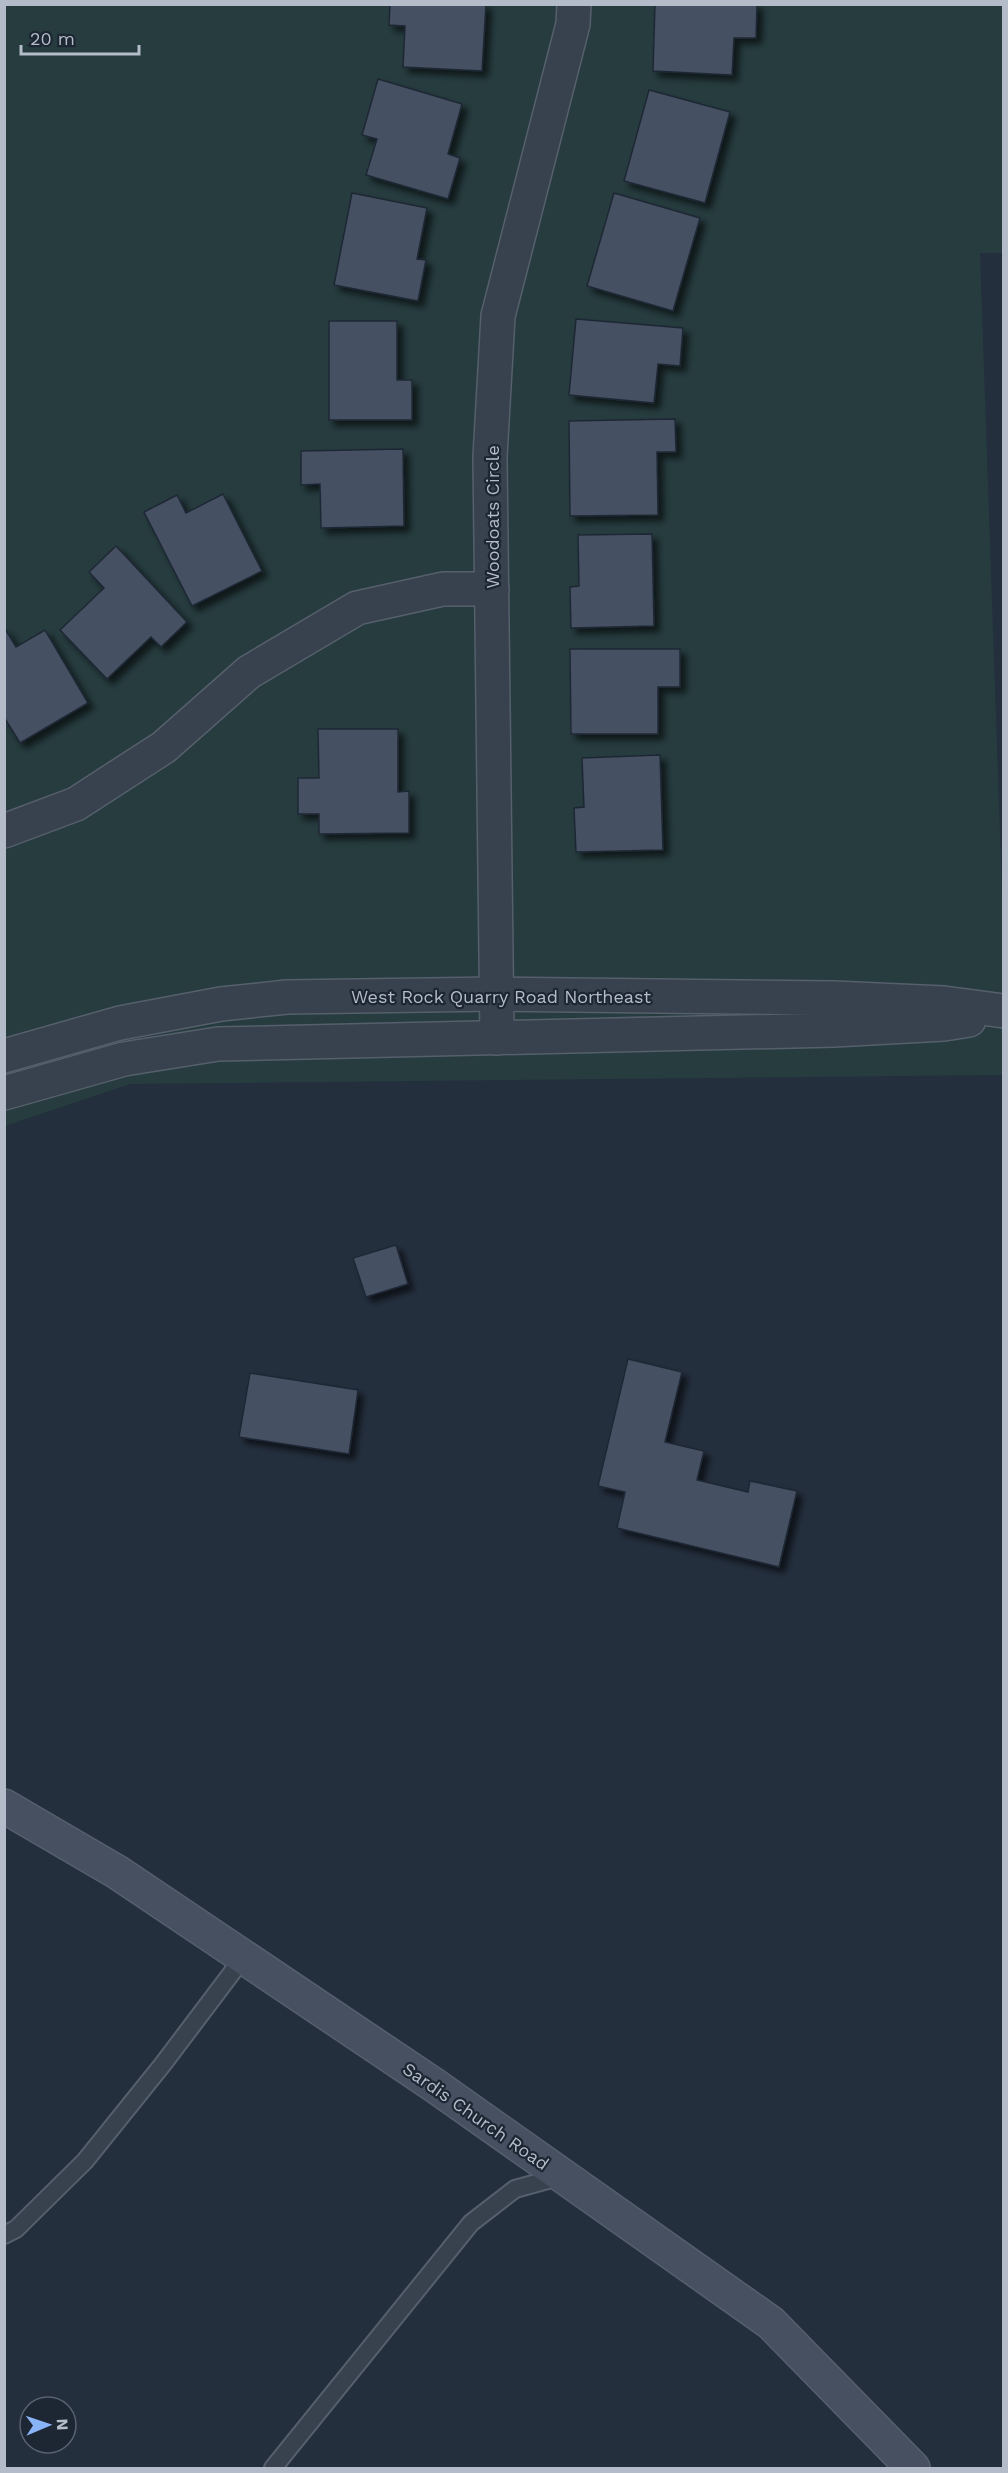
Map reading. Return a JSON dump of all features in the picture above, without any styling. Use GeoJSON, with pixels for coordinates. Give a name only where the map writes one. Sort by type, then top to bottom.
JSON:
{"type":"FeatureCollection","features":[{"type":"Feature","properties":{"kind":"street","name":"Woodoats Circle"},"geometry":{"type":"LineString","coordinates":[[497,1038],[490,458],[498,316],[573,24],[574,4]]}},
{"type":"Feature","properties":{"kind":"street"},"geometry":{"type":"LineString","coordinates":[[4,831],[75,804],[164,747],[249,672],[357,608],[400,596],[443,590],[492,589]]}},
{"type":"Feature","properties":{"kind":"street","name":"West Rock Quarry Road Northeast"},"geometry":{"type":"LineString","coordinates":[[4,1056],[120,1023],[243,1001],[287,997],[497,994],[834,998],[944,1003],[1004,1013]]}},
{"type":"Feature","properties":{"kind":"street","name":"West Rock Quarry Road Northeast"},"geometry":{"type":"LineString","coordinates":[[4,1093],[124,1059],[218,1044],[834,1030],[944,1024],[1004,1013]]}},
{"type":"Feature","properties":{"kind":"street","name":"Sardis Church Road"},"geometry":{"type":"LineString","coordinates":[[4,1806],[117,1872],[434,2085],[771,2323],[913,2469]]}},
{"type":"Feature","properties":{"kind":"lane"},"geometry":{"type":"LineString","coordinates":[[4,2235],[16,2229],[85,2161],[164,2064],[243,1958]]}},
{"type":"Feature","properties":{"kind":"lane"},"geometry":{"type":"LineString","coordinates":[[273,2469],[471,2223],[515,2189],[562,2176]]}},
{"type":"Feature","properties":{"kind":"green space"},"geometry":{"type":"Polygon","coordinates":[[[5,5],[1003,5],[1003,253],[980,253],[1003,921],[1003,1075],[130,1084],[5,1126],[5,5]]]}},
{"type":"Feature","properties":{"kind":"building"},"geometry":{"type":"Polygon","coordinates":[[[390,4],[486,4],[482,71],[403,67],[405,26],[389,25],[390,4]]]}},
{"type":"Feature","properties":{"kind":"building"},"geometry":{"type":"Polygon","coordinates":[[[655,4],[757,4],[756,38],[734,38],[732,75],[653,71],[655,4]]]}},
{"type":"Feature","properties":{"kind":"building"},"geometry":{"type":"Polygon","coordinates":[[[378,79],[462,104],[448,154],[460,158],[448,199],[366,175],[377,139],[362,135],[378,79]]]}},
{"type":"Feature","properties":{"kind":"building"},"geometry":{"type":"Polygon","coordinates":[[[649,90],[730,112],[705,203],[624,181],[649,90]]]}},
{"type":"Feature","properties":{"kind":"building"},"geometry":{"type":"Polygon","coordinates":[[[352,193],[427,208],[417,259],[426,260],[418,301],[334,285],[352,193]]]}},
{"type":"Feature","properties":{"kind":"building"},"geometry":{"type":"Polygon","coordinates":[[[614,193],[700,218],[673,311],[587,286],[614,193]]]}},
{"type":"Feature","properties":{"kind":"building"},"geometry":{"type":"Polygon","coordinates":[[[576,319],[683,328],[680,366],[658,364],[654,403],[569,395],[576,319]]]}},
{"type":"Feature","properties":{"kind":"building"},"geometry":{"type":"Polygon","coordinates":[[[329,321],[397,321],[397,380],[412,380],[412,420],[329,420],[329,321]]]}},
{"type":"Feature","properties":{"kind":"building"},"geometry":{"type":"Polygon","coordinates":[[[675,419],[676,452],[657,452],[658,515],[570,516],[569,421],[675,419]]]}},
{"type":"Feature","properties":{"kind":"building"},"geometry":{"type":"Polygon","coordinates":[[[403,449],[404,526],[321,528],[320,484],[301,485],[301,451],[403,449]]]}},
{"type":"Feature","properties":{"kind":"building"},"geometry":{"type":"Polygon","coordinates":[[[223,494],[262,571],[192,606],[144,512],[177,495],[186,513],[223,494]]]}},
{"type":"Feature","properties":{"kind":"building"},"geometry":{"type":"Polygon","coordinates":[[[652,534],[654,626],[571,628],[570,587],[579,586],[578,535],[652,534]]]}},
{"type":"Feature","properties":{"kind":"building"},"geometry":{"type":"Polygon","coordinates":[[[116,546],[187,622],[161,647],[151,637],[107,679],[60,630],[104,588],[89,572],[116,546]]]}},
{"type":"Feature","properties":{"kind":"building"},"geometry":{"type":"Polygon","coordinates":[[[4,627],[16,647],[45,630],[88,703],[20,743],[4,717],[4,627]]]}},
{"type":"Feature","properties":{"kind":"building"},"geometry":{"type":"Polygon","coordinates":[[[570,649],[680,649],[680,687],[658,687],[658,734],[571,734],[570,649]]]}},
{"type":"Feature","properties":{"kind":"building"},"geometry":{"type":"Polygon","coordinates":[[[318,729],[398,729],[398,792],[409,791],[409,833],[319,834],[319,814],[298,814],[298,778],[319,778],[318,729]]]}},
{"type":"Feature","properties":{"kind":"building"},"geometry":{"type":"Polygon","coordinates":[[[660,755],[663,850],[576,852],[574,808],[584,807],[582,758],[660,755]]]}},
{"type":"Feature","properties":{"kind":"building"},"geometry":{"type":"Polygon","coordinates":[[[396,1245],[408,1284],[366,1297],[353,1258],[396,1245]]]}},
{"type":"Feature","properties":{"kind":"building"},"geometry":{"type":"Polygon","coordinates":[[[628,1359],[682,1372],[665,1442],[704,1451],[697,1480],[748,1492],[750,1481],[797,1491],[779,1567],[617,1528],[625,1492],[598,1486],[628,1359]]]}},
{"type":"Feature","properties":{"kind":"building"},"geometry":{"type":"Polygon","coordinates":[[[250,1373],[358,1390],[349,1454],[239,1437],[250,1373]]]}}]}
